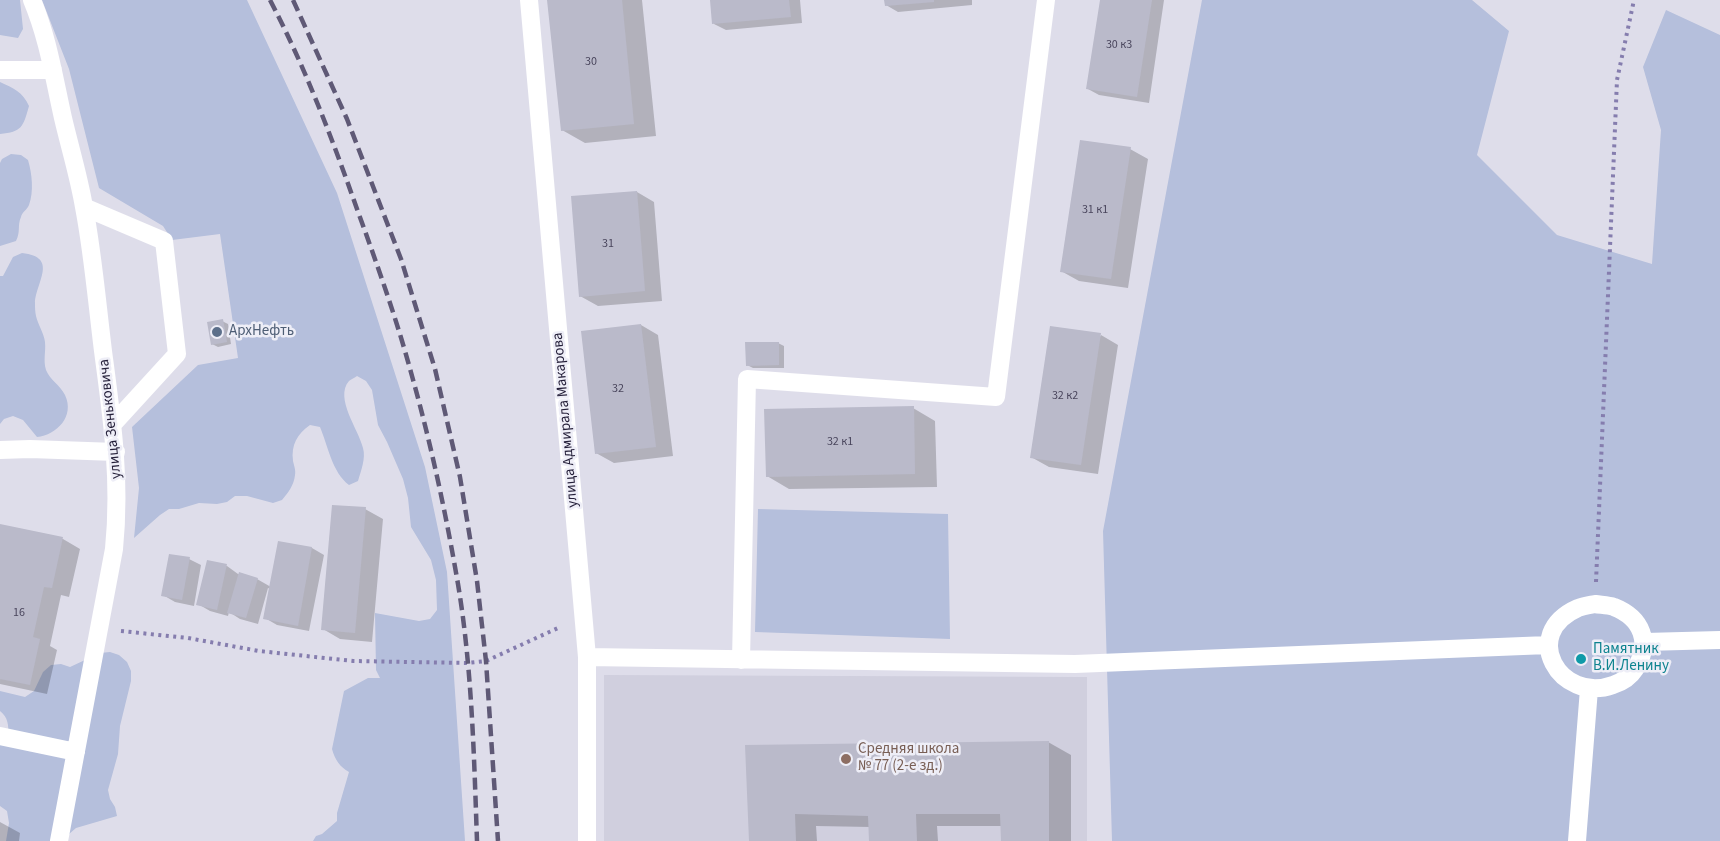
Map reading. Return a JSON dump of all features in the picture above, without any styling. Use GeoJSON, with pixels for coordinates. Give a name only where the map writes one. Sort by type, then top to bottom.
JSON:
{"type":"FeatureCollection","features":[{"type":"Feature","properties":{"kind":"street","name":"улица Зеньковича"},"geometry":{"type":"LineString","coordinates":[[32,0],[40,18],[84,207],[116,452],[117,519],[114,549],[59,841]]}},
{"type":"Feature","properties":{"kind":"street","name":"улица Адмирала Макарова"},"geometry":{"type":"LineString","coordinates":[[529,0],[587,657],[587,841]]}},
{"type":"Feature","properties":{"kind":"street"},"geometry":{"type":"LineString","coordinates":[[741,660],[747,379],[996,397],[1046,0]]}},
{"type":"Feature","properties":{"kind":"street"},"geometry":{"type":"LineString","coordinates":[[0,70],[53,70]]}},
{"type":"Feature","properties":{"kind":"street"},"geometry":{"type":"LineString","coordinates":[[84,207],[164,242],[177,354],[113,424]]}},
{"type":"Feature","properties":{"kind":"street"},"geometry":{"type":"LineString","coordinates":[[0,450],[116,452]]}},
{"type":"Feature","properties":{"kind":"street"},"geometry":{"type":"LineString","coordinates":[[1596,604],[1612,606],[1627,614],[1639,627],[1645,642],[1642,658],[1633,672],[1621,683],[1605,688],[1589,688],[1574,683],[1561,674],[1552,660],[1548,645],[1554,628],[1564,616],[1579,607],[1596,604]]}},
{"type":"Feature","properties":{"kind":"street"},"geometry":{"type":"LineString","coordinates":[[1645,642],[1720,640]]}},
{"type":"Feature","properties":{"kind":"street"},"geometry":{"type":"LineString","coordinates":[[587,657],[1075,664],[1548,645]]}},
{"type":"Feature","properties":{"kind":"street"},"geometry":{"type":"LineString","coordinates":[[1577,841],[1589,688]]}},
{"type":"Feature","properties":{"kind":"street"},"geometry":{"type":"LineString","coordinates":[[0,736],[76,752]]}},
{"type":"Feature","properties":{"kind":"path"},"geometry":{"type":"LineString","coordinates":[[1596,604],[1617,80],[1634,0]]}},
{"type":"Feature","properties":{"kind":"path"},"geometry":{"type":"LineString","coordinates":[[99,628],[188,638],[259,651],[353,662],[467,663],[486,660],[558,628]]}},
{"type":"Feature","properties":{"kind":"shaded area"},"geometry":{"type":"Polygon","coordinates":[[[0,0],[20,0],[23,29],[18,38],[0,35],[0,0]]]}},
{"type":"Feature","properties":{"kind":"shaded area"},"geometry":{"type":"Polygon","coordinates":[[[42,0],[247,0],[337,193],[425,467],[447,572],[465,841],[313,841],[316,836],[322,834],[337,821],[337,813],[349,772],[338,763],[332,749],[344,691],[368,678],[380,678],[376,670],[375,613],[419,621],[430,619],[437,610],[436,580],[431,560],[411,527],[408,498],[403,479],[378,425],[372,390],[366,381],[357,376],[350,380],[345,388],[344,396],[364,452],[358,481],[349,485],[343,480],[334,466],[320,427],[310,425],[298,436],[294,445],[294,479],[282,500],[273,503],[247,496],[235,496],[227,502],[217,504],[199,503],[179,509],[169,509],[134,538],[139,488],[132,427],[198,365],[238,358],[220,234],[172,240],[163,226],[99,188],[69,69],[42,0]]]}},
{"type":"Feature","properties":{"kind":"shaded area"},"geometry":{"type":"Polygon","coordinates":[[[1202,0],[1472,0],[1509,31],[1477,155],[1557,235],[1652,264],[1661,130],[1643,67],[1666,10],[1720,35],[1720,841],[1112,841],[1103,531],[1202,0]]]}},
{"type":"Feature","properties":{"kind":"shaded area"},"geometry":{"type":"Polygon","coordinates":[[[0,82],[21,94],[29,106],[25,119],[17,130],[0,134],[0,82]]]}},
{"type":"Feature","properties":{"kind":"shaded area"},"geometry":{"type":"Polygon","coordinates":[[[11,154],[21,155],[28,160],[32,194],[29,205],[22,214],[16,241],[0,246],[0,163],[2,159],[11,154]]]}},
{"type":"Feature","properties":{"kind":"shaded area"},"geometry":{"type":"Polygon","coordinates":[[[22,253],[33,255],[43,265],[36,295],[36,314],[44,339],[46,370],[63,391],[68,410],[66,417],[57,428],[51,433],[37,437],[23,420],[13,416],[4,419],[0,424],[0,276],[3,276],[13,257],[22,253]]]}},
{"type":"Feature","properties":{"kind":"shaded area"},"geometry":{"type":"Polygon","coordinates":[[[758,509],[948,514],[950,639],[755,632],[758,509]]]}},
{"type":"Feature","properties":{"kind":"shaded area"},"geometry":{"type":"Polygon","coordinates":[[[110,652],[119,655],[127,662],[131,671],[131,681],[120,726],[118,754],[108,790],[117,816],[76,828],[61,841],[6,841],[9,823],[7,811],[0,806],[0,743],[8,735],[8,728],[6,719],[0,711],[0,691],[25,697],[34,691],[43,672],[51,665],[61,664],[70,667],[100,653],[110,652]]]}},
{"type":"Feature","properties":{"kind":"shaded area","name":"Средняя школа № 77 (2-е зд.)"},"geometry":{"type":"Polygon","coordinates":[[[604,675],[1087,677],[1087,841],[604,841],[604,675]]]}},
{"type":"Feature","properties":{"kind":"building"},"geometry":{"type":"Polygon","coordinates":[[[547,0],[622,0],[634,124],[561,131],[547,0]]]}},
{"type":"Feature","properties":{"kind":"building"},"geometry":{"type":"Polygon","coordinates":[[[710,0],[789,0],[791,17],[712,24],[710,0]]]}},
{"type":"Feature","properties":{"kind":"building"},"geometry":{"type":"Polygon","coordinates":[[[884,0],[934,0],[934,2],[885,6],[884,0]]]}},
{"type":"Feature","properties":{"kind":"building"},"geometry":{"type":"Polygon","coordinates":[[[1100,0],[1152,0],[1137,97],[1086,89],[1100,0]]]}},
{"type":"Feature","properties":{"kind":"building"},"geometry":{"type":"Polygon","coordinates":[[[1080,140],[1131,147],[1111,279],[1060,272],[1080,140]]]}},
{"type":"Feature","properties":{"kind":"building"},"geometry":{"type":"Polygon","coordinates":[[[637,191],[645,291],[579,297],[571,196],[637,191]]]}},
{"type":"Feature","properties":{"kind":"building","name":"АрхНефть"},"geometry":{"type":"Polygon","coordinates":[[[223,319],[227,342],[211,345],[207,322],[223,319]]]}},
{"type":"Feature","properties":{"kind":"building"},"geometry":{"type":"Polygon","coordinates":[[[641,324],[656,447],[595,454],[581,331],[641,324]]]}},
{"type":"Feature","properties":{"kind":"building"},"geometry":{"type":"Polygon","coordinates":[[[1050,326],[1101,333],[1081,465],[1030,458],[1050,326]]]}},
{"type":"Feature","properties":{"kind":"building"},"geometry":{"type":"Polygon","coordinates":[[[745,342],[779,342],[779,365],[746,366],[745,342]]]}},
{"type":"Feature","properties":{"kind":"building"},"geometry":{"type":"Polygon","coordinates":[[[914,406],[915,474],[766,477],[764,409],[914,406]]]}},
{"type":"Feature","properties":{"kind":"building"},"geometry":{"type":"Polygon","coordinates":[[[332,505],[366,507],[355,633],[321,630],[332,505]]]}},
{"type":"Feature","properties":{"kind":"building"},"geometry":{"type":"Polygon","coordinates":[[[0,524],[63,537],[52,588],[44,587],[33,637],[40,639],[30,685],[0,679],[0,524]]]}},
{"type":"Feature","properties":{"kind":"building"},"geometry":{"type":"Polygon","coordinates":[[[278,541],[312,547],[298,626],[263,619],[278,541]]]}},
{"type":"Feature","properties":{"kind":"building"},"geometry":{"type":"Polygon","coordinates":[[[169,554],[190,557],[182,600],[161,596],[169,554]]]}},
{"type":"Feature","properties":{"kind":"building"},"geometry":{"type":"Polygon","coordinates":[[[207,560],[227,564],[217,610],[196,605],[207,560]]]}},
{"type":"Feature","properties":{"kind":"building"},"geometry":{"type":"Polygon","coordinates":[[[239,572],[258,578],[246,618],[227,613],[239,572]]]}},
{"type":"Feature","properties":{"kind":"building"},"geometry":{"type":"Polygon","coordinates":[[[1049,741],[1049,841],[1001,841],[1000,814],[916,814],[917,841],[869,841],[868,816],[795,814],[796,841],[749,841],[745,745],[1049,741]]]}},
{"type":"Feature","properties":{"kind":"railway"},"geometry":{"type":"LineString","coordinates":[[270,0],[306,77],[348,182],[393,313],[426,427],[463,616],[472,712],[477,841]]}},
{"type":"Feature","properties":{"kind":"railway"},"geometry":{"type":"LineString","coordinates":[[293,0],[347,119],[401,259],[435,369],[460,477],[477,581],[486,661],[498,841]]}},
{"type":"Feature","properties":{"kind":"place","name":"АрхНефть"},"geometry":{"type":"Point","coordinates":[217,332]}},
{"type":"Feature","properties":{"kind":"place","name":"Памятник В.И.Ленину"},"geometry":{"type":"Point","coordinates":[1581,659]}},
{"type":"Feature","properties":{"kind":"place","name":"Средняя школа № 77 (2-е зд.)"},"geometry":{"type":"Point","coordinates":[846,759]}}]}
